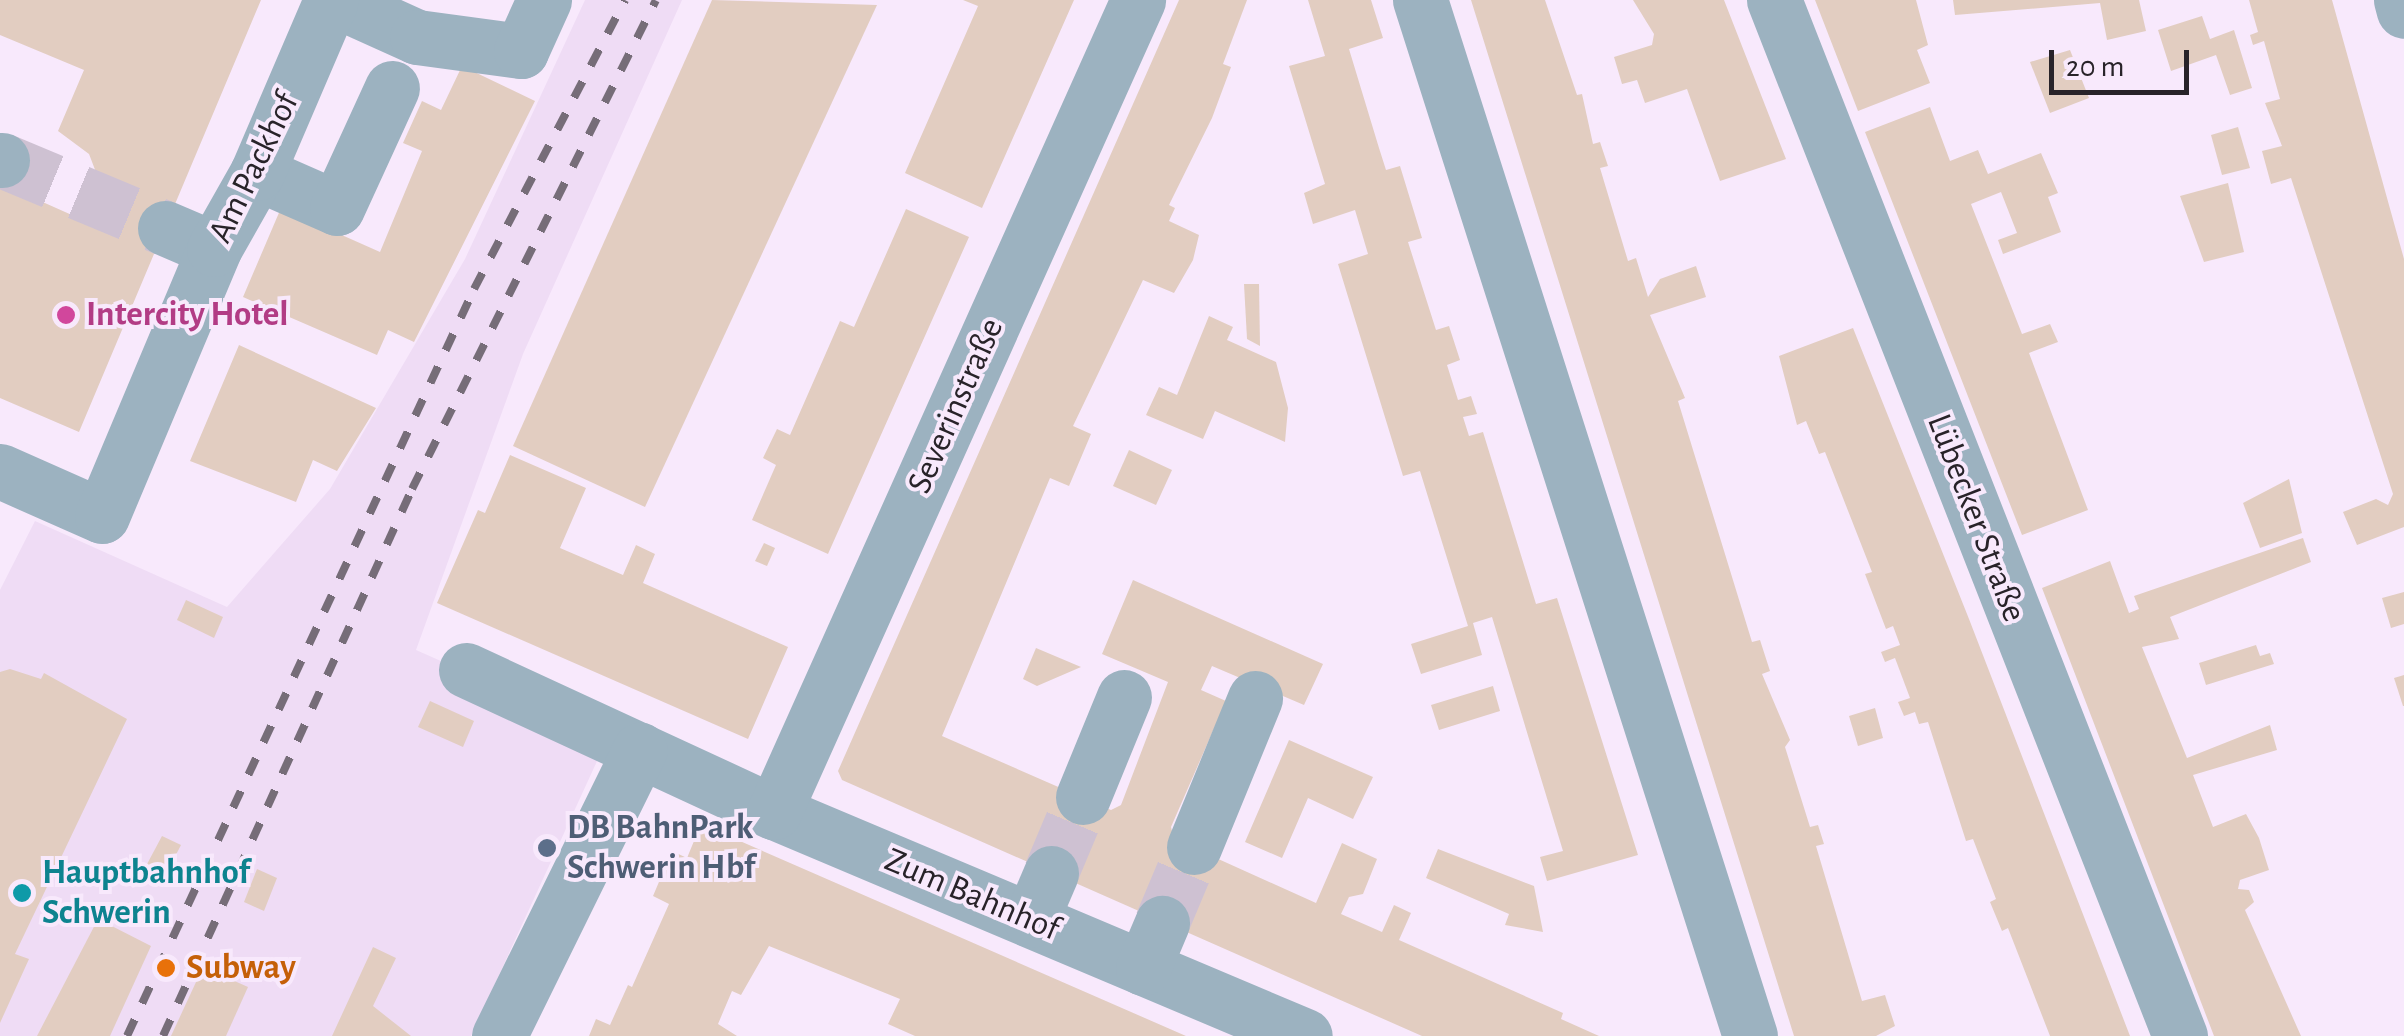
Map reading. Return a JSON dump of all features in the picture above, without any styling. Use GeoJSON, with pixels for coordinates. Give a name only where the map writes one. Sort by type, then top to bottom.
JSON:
{"type":"FeatureCollection","features":[{"type":"Feature","properties":{"kind":"street"},"geometry":{"type":"LineString","coordinates":[[333,0],[417,37],[521,51],[544,0]]}},
{"type":"Feature","properties":{"kind":"street","name":"Am Packhof"},"geometry":{"type":"LineString","coordinates":[[2,476],[102,516],[214,249],[257,173],[333,0]]}},
{"type":"Feature","properties":{"kind":"street","name":"Severinstraße"},"geometry":{"type":"LineString","coordinates":[[774,812],[1138,0]]}},
{"type":"Feature","properties":{"kind":"street"},"geometry":{"type":"LineString","coordinates":[[1420,0],[1750,1036]]}},
{"type":"Feature","properties":{"kind":"street","name":"Lübecker Straße"},"geometry":{"type":"LineString","coordinates":[[1774,0],[2180,1036]]}},
{"type":"Feature","properties":{"kind":"street"},"geometry":{"type":"LineString","coordinates":[[2401,0],[2404,11]]}},
{"type":"Feature","properties":{"kind":"street"},"geometry":{"type":"LineString","coordinates":[[257,173],[338,208],[392,88]]}},
{"type":"Feature","properties":{"kind":"street"},"geometry":{"type":"LineString","coordinates":[[165,228],[214,249]]}},
{"type":"Feature","properties":{"kind":"street","name":"Zum Bahnhof"},"geometry":{"type":"LineString","coordinates":[[466,670],[774,812],[1041,897],[1153,945],[1306,1036]]}},
{"type":"Feature","properties":{"kind":"street"},"geometry":{"type":"LineString","coordinates":[[1083,797],[1124,697]]}},
{"type":"Feature","properties":{"kind":"street"},"geometry":{"type":"LineString","coordinates":[[1194,847],[1256,698]]}},
{"type":"Feature","properties":{"kind":"street"},"geometry":{"type":"LineString","coordinates":[[499,1036],[640,750]]}},
{"type":"Feature","properties":{"kind":"shaded area"},"geometry":{"type":"Polygon","coordinates":[[[585,0],[682,0],[523,354],[416,650],[609,735],[471,1036],[0,1036],[0,590],[35,521],[227,607],[330,489],[465,259],[585,0]]]}},
{"type":"Feature","properties":{"kind":"building"},"geometry":{"type":"Polygon","coordinates":[[[0,0],[261,0],[79,432],[0,398],[0,183],[101,228],[107,201],[89,154],[58,131],[84,70],[0,35],[0,0]]]}},
{"type":"Feature","properties":{"kind":"building"},"geometry":{"type":"Polygon","coordinates":[[[712,0],[877,5],[645,507],[513,446],[712,0]]]}},
{"type":"Feature","properties":{"kind":"building"},"geometry":{"type":"Polygon","coordinates":[[[963,0],[1074,0],[982,208],[905,173],[978,6],[963,0]]]}},
{"type":"Feature","properties":{"kind":"building"},"geometry":{"type":"Polygon","coordinates":[[[1179,0],[1247,0],[1223,64],[1231,67],[1212,118],[1169,205],[1175,208],[1169,221],[1199,235],[1193,260],[1174,293],[1143,280],[1073,426],[1091,434],[1069,486],[1050,478],[942,736],[1111,810],[1121,805],[1168,682],[1102,654],[1133,580],[1323,664],[1304,705],[1212,666],[1201,690],[1226,701],[1171,827],[1174,839],[1316,903],[1342,843],[1377,859],[1363,894],[1349,897],[1341,914],[1382,932],[1394,905],[1411,913],[1399,940],[1563,1013],[1561,1019],[1599,1036],[1422,1036],[842,780],[838,771],[1179,0]]]}},
{"type":"Feature","properties":{"kind":"building"},"geometry":{"type":"Polygon","coordinates":[[[1308,0],[1371,0],[1383,38],[1349,49],[1386,170],[1400,166],[1422,238],[1408,242],[1436,330],[1449,326],[1460,360],[1447,365],[1458,400],[1471,396],[1477,414],[1463,417],[1469,436],[1483,432],[1536,604],[1557,598],[1638,855],[1547,881],[1540,857],[1563,851],[1492,617],[1473,623],[1482,655],[1421,674],[1411,644],[1468,626],[1420,471],[1403,476],[1338,264],[1368,254],[1355,210],[1313,224],[1304,193],[1325,184],[1289,66],[1325,56],[1308,0]]]}},
{"type":"Feature","properties":{"kind":"building"},"geometry":{"type":"Polygon","coordinates":[[[1471,0],[1545,0],[1577,95],[1582,94],[1593,144],[1600,142],[1608,166],[1600,168],[1628,261],[1636,258],[1648,297],[1660,279],[1696,266],[1706,297],[1650,315],[1685,398],[1678,401],[1752,642],[1760,640],[1770,671],[1762,674],[1790,740],[1785,747],[1810,827],[1818,825],[1824,844],[1816,846],[1862,1001],[1885,995],[1895,1026],[1876,1036],[1794,1036],[1471,0]]]}},
{"type":"Feature","properties":{"kind":"building"},"geometry":{"type":"Polygon","coordinates":[[[1633,0],[1724,0],[1786,159],[1720,181],[1687,89],[1645,103],[1637,80],[1622,84],[1614,57],[1652,45],[1654,34],[1633,0]]]}},
{"type":"Feature","properties":{"kind":"building"},"geometry":{"type":"Polygon","coordinates":[[[1815,0],[1916,0],[1928,45],[1917,50],[1930,83],[1858,111],[1815,0]]]}},
{"type":"Feature","properties":{"kind":"building"},"geometry":{"type":"Polygon","coordinates":[[[1953,0],[2139,0],[2146,31],[2107,40],[2100,3],[1955,15],[1953,0]]]}},
{"type":"Feature","properties":{"kind":"building"},"geometry":{"type":"Polygon","coordinates":[[[2249,0],[2332,0],[2404,259],[2404,527],[2357,545],[2343,512],[2376,499],[2388,505],[2393,494],[2291,178],[2271,184],[2262,151],[2282,146],[2265,103],[2280,99],[2264,41],[2253,45],[2250,35],[2258,32],[2249,0]]]}},
{"type":"Feature","properties":{"kind":"building"},"geometry":{"type":"Polygon","coordinates":[[[2202,16],[2210,39],[2234,30],[2252,88],[2230,95],[2216,55],[2171,71],[2158,30],[2202,16]]]}},
{"type":"Feature","properties":{"kind":"building"},"geometry":{"type":"Polygon","coordinates":[[[2070,50],[2089,98],[2050,113],[2030,62],[2070,50]]]}},
{"type":"Feature","properties":{"kind":"building"},"geometry":{"type":"Polygon","coordinates":[[[462,66],[535,101],[414,342],[388,330],[377,355],[243,297],[281,208],[380,252],[422,151],[403,143],[422,101],[441,110],[462,66]]]}},
{"type":"Feature","properties":{"kind":"building"},"geometry":{"type":"Polygon","coordinates":[[[1930,107],[1950,161],[1978,150],[1988,174],[2041,153],[2058,193],[2048,197],[2061,232],[2003,254],[1998,240],[2017,233],[2001,192],[1971,204],[2022,334],[2050,324],[2058,342],[2029,353],[2088,510],[2022,535],[1865,132],[1930,107]]]}},
{"type":"Feature","properties":{"kind":"building"},"geometry":{"type":"Polygon","coordinates":[[[2238,127],[2250,168],[2222,175],[2211,135],[2238,127]]]}},
{"type":"Feature","properties":{"kind":"building"},"geometry":{"type":"Polygon","coordinates":[[[2228,183],[2244,252],[2204,262],[2180,196],[2228,183]]]}},
{"type":"Feature","properties":{"kind":"building"},"geometry":{"type":"Polygon","coordinates":[[[906,209],[969,237],[828,554],[752,520],[776,465],[763,458],[777,429],[790,435],[840,321],[854,327],[906,209]]]}},
{"type":"Feature","properties":{"kind":"building"},"geometry":{"type":"Polygon","coordinates":[[[1244,284],[1259,284],[1260,346],[1247,339],[1244,284]]]}},
{"type":"Feature","properties":{"kind":"building"},"geometry":{"type":"Polygon","coordinates":[[[1209,316],[1233,327],[1227,340],[1276,362],[1288,408],[1285,442],[1215,411],[1203,439],[1146,415],[1159,387],[1177,395],[1209,316]]]}},
{"type":"Feature","properties":{"kind":"building"},"geometry":{"type":"Polygon","coordinates":[[[1853,328],[2130,1036],[2050,1036],[2008,928],[2002,931],[1990,902],[1996,899],[1973,839],[1966,841],[1928,722],[1919,724],[1915,712],[1904,716],[1898,702],[1910,698],[1895,658],[1885,662],[1881,652],[1900,645],[1893,626],[1886,629],[1865,574],[1872,572],[1825,452],[1819,454],[1806,421],[1797,425],[1779,356],[1853,328]]]}},
{"type":"Feature","properties":{"kind":"building"},"geometry":{"type":"Polygon","coordinates":[[[239,345],[376,408],[337,471],[313,460],[296,502],[190,461],[239,345]]]}},
{"type":"Feature","properties":{"kind":"building"},"geometry":{"type":"Polygon","coordinates":[[[1129,450],[1172,470],[1156,505],[1113,486],[1129,450]]]}},
{"type":"Feature","properties":{"kind":"building"},"geometry":{"type":"Polygon","coordinates":[[[510,455],[586,488],[560,548],[623,575],[636,545],[655,554],[643,583],[788,647],[748,739],[437,603],[478,510],[485,513],[510,455]]]}},
{"type":"Feature","properties":{"kind":"building"},"geometry":{"type":"Polygon","coordinates":[[[2289,479],[2302,533],[2260,548],[2243,503],[2289,479]]]}},
{"type":"Feature","properties":{"kind":"building"},"geometry":{"type":"Polygon","coordinates":[[[2303,538],[2311,562],[2170,617],[2179,639],[2142,647],[2187,758],[2270,725],[2277,750],[2193,775],[2213,827],[2246,814],[2259,838],[2269,870],[2240,880],[2238,889],[2249,890],[2254,902],[2245,910],[2301,1036],[2214,1036],[2042,588],[2110,561],[2129,613],[2139,609],[2134,596],[2303,538]]]}},
{"type":"Feature","properties":{"kind":"building"},"geometry":{"type":"Polygon","coordinates":[[[764,543],[775,548],[767,566],[755,561],[764,543]]]}},
{"type":"Feature","properties":{"kind":"building"},"geometry":{"type":"Polygon","coordinates":[[[2404,592],[2404,624],[2391,628],[2382,598],[2404,592]]]}},
{"type":"Feature","properties":{"kind":"building"},"geometry":{"type":"Polygon","coordinates":[[[186,600],[223,617],[214,638],[177,620],[186,600]]]}},
{"type":"Feature","properties":{"kind":"building"},"geometry":{"type":"Polygon","coordinates":[[[2256,645],[2260,656],[2270,653],[2274,664],[2206,685],[2199,663],[2256,645]]]}},
{"type":"Feature","properties":{"kind":"building"},"geometry":{"type":"Polygon","coordinates":[[[1036,648],[1081,667],[1037,686],[1023,679],[1036,648]]]}},
{"type":"Feature","properties":{"kind":"building","name":"Hauptbahnhof Schwerin"},"geometry":{"type":"Polygon","coordinates":[[[10,669],[41,679],[44,673],[127,719],[15,954],[29,959],[0,1023],[0,672],[10,669]]]}},
{"type":"Feature","properties":{"kind":"building"},"geometry":{"type":"Polygon","coordinates":[[[2404,675],[2404,706],[2403,706],[2394,678],[2404,675]]]}},
{"type":"Feature","properties":{"kind":"building"},"geometry":{"type":"Polygon","coordinates":[[[1493,686],[1500,711],[1439,730],[1431,705],[1493,686]]]}},
{"type":"Feature","properties":{"kind":"building"},"geometry":{"type":"Polygon","coordinates":[[[430,701],[474,721],[463,747],[418,727],[430,701]]]}},
{"type":"Feature","properties":{"kind":"building"},"geometry":{"type":"Polygon","coordinates":[[[1875,708],[1883,738],[1858,746],[1849,716],[1875,708]]]}},
{"type":"Feature","properties":{"kind":"building"},"geometry":{"type":"Polygon","coordinates":[[[1289,740],[1373,777],[1353,819],[1308,798],[1282,858],[1245,842],[1289,740]]]}},
{"type":"Feature","properties":{"kind":"building"},"geometry":{"type":"Polygon","coordinates":[[[701,824],[1186,1036],[915,1036],[888,1024],[900,999],[769,946],[741,995],[732,991],[718,1024],[737,1036],[589,1036],[596,1019],[610,1025],[628,985],[632,987],[669,904],[653,896],[672,851],[687,858],[701,824]]]}},
{"type":"Feature","properties":{"kind":"building"},"geometry":{"type":"Polygon","coordinates":[[[162,836],[181,845],[165,876],[146,866],[162,836]]]}},
{"type":"Feature","properties":{"kind":"building"},"geometry":{"type":"Polygon","coordinates":[[[1438,849],[1534,886],[1543,932],[1505,925],[1509,914],[1426,878],[1438,849]]]}},
{"type":"Feature","properties":{"kind":"building"},"geometry":{"type":"Polygon","coordinates":[[[257,869],[277,878],[264,911],[244,902],[257,869]]]}},
{"type":"Feature","properties":{"kind":"building"},"geometry":{"type":"Polygon","coordinates":[[[98,919],[151,946],[110,1036],[37,1036],[98,919]]]}},
{"type":"Feature","properties":{"kind":"building"},"geometry":{"type":"Polygon","coordinates":[[[373,947],[396,958],[373,1006],[411,1036],[332,1036],[373,947]]]}},
{"type":"Feature","properties":{"kind":"building"},"geometry":{"type":"Polygon","coordinates":[[[203,967],[248,987],[226,1036],[171,1036],[203,967]]]}},
{"type":"Feature","properties":{"kind":"tunnel"},"geometry":{"type":"LineString","coordinates":[[2,160],[165,228]]}},
{"type":"Feature","properties":{"kind":"tunnel"},"geometry":{"type":"LineString","coordinates":[[1051,873],[1083,797]]}},
{"type":"Feature","properties":{"kind":"tunnel"},"geometry":{"type":"LineString","coordinates":[[1162,923],[1194,847]]}},
{"type":"Feature","properties":{"kind":"railway"},"geometry":{"type":"LineString","coordinates":[[127,1036],[474,289],[625,0]]}},
{"type":"Feature","properties":{"kind":"railway"},"geometry":{"type":"LineString","coordinates":[[163,1036],[412,489],[656,0]]}},
{"type":"Feature","properties":{"kind":"place","name":"Intercity Hotel"},"geometry":{"type":"Point","coordinates":[66,315]}},
{"type":"Feature","properties":{"kind":"place","name":"DB BahnPark Schwerin Hbf"},"geometry":{"type":"Point","coordinates":[547,848]}},
{"type":"Feature","properties":{"kind":"place","name":"Hauptbahnhof Schwerin"},"geometry":{"type":"Point","coordinates":[22,893]}},
{"type":"Feature","properties":{"kind":"place","name":"Subway"},"geometry":{"type":"Point","coordinates":[166,968]}}]}
